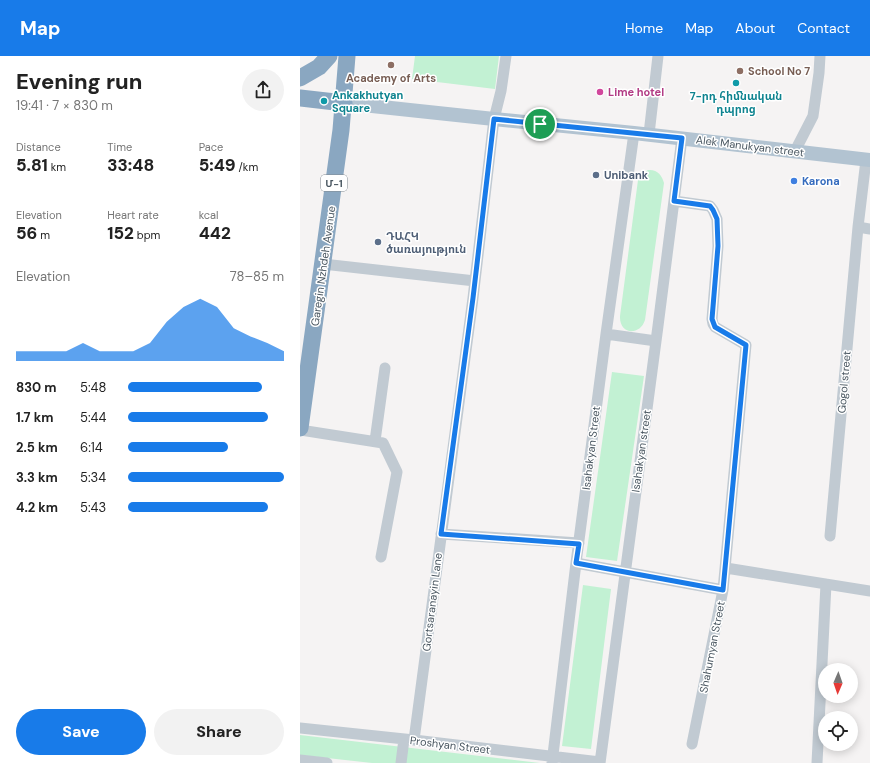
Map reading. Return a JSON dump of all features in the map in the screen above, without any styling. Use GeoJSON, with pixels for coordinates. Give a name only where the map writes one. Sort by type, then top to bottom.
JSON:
{"type":"FeatureCollection","features":[{"type":"Feature","properties":{"kind":"highway"},"geometry":{"type":"LineString","coordinates":[[300,98],[344,103],[347,56]]}},
{"type":"Feature","properties":{"kind":"highway"},"geometry":{"type":"LineString","coordinates":[[300,66],[324,62]]}},
{"type":"Feature","properties":{"kind":"highway"},"geometry":{"type":"LineString","coordinates":[[300,78],[324,62]]}},
{"type":"Feature","properties":{"kind":"highway","name":"Garegin Nzhdeh Avenue"},"geometry":{"type":"LineString","coordinates":[[300,429],[344,103]]}},
{"type":"Feature","properties":{"kind":"main road"},"geometry":{"type":"LineString","coordinates":[[345,79],[349,90],[355,98],[368,105]]}},
{"type":"Feature","properties":{"kind":"main road"},"geometry":{"type":"LineString","coordinates":[[344,103],[368,105]]}},
{"type":"Feature","properties":{"kind":"main road","name":"Alek Manukyan street"},"geometry":{"type":"LineString","coordinates":[[368,105],[649,134],[868,160]]}},
{"type":"Feature","properties":{"kind":"street","name":"Gortsaranayin Lane"},"geometry":{"type":"LineString","coordinates":[[401,763],[409,740],[441,534],[475,281],[494,119],[501,91],[506,56]]}},
{"type":"Feature","properties":{"kind":"street"},"geometry":{"type":"LineString","coordinates":[[649,134],[658,56]]}},
{"type":"Feature","properties":{"kind":"street"},"geometry":{"type":"LineString","coordinates":[[795,151],[813,116],[820,56]]}},
{"type":"Feature","properties":{"kind":"street","name":"Isahakyan Street"},"geometry":{"type":"LineString","coordinates":[[552,760],[576,563],[634,133]]}},
{"type":"Feature","properties":{"kind":"street","name":"Isahakyan street"},"geometry":{"type":"LineString","coordinates":[[600,763],[682,138]]}},
{"type":"Feature","properties":{"kind":"street","name":"Gogol street"},"geometry":{"type":"LineString","coordinates":[[830,536],[858,227],[868,160]]}},
{"type":"Feature","properties":{"kind":"street","name":"Shahumyan Street"},"geometry":{"type":"LineString","coordinates":[[674,201],[710,206],[713,210],[717,219],[718,246],[712,319],[715,327],[746,345],[726,568],[723,590],[692,744]]}},
{"type":"Feature","properties":{"kind":"street"},"geometry":{"type":"LineString","coordinates":[[858,227],[870,229]]}},
{"type":"Feature","properties":{"kind":"street"},"geometry":{"type":"LineString","coordinates":[[323,264],[475,281]]}},
{"type":"Feature","properties":{"kind":"street"},"geometry":{"type":"LineString","coordinates":[[606,334],[656,341]]}},
{"type":"Feature","properties":{"kind":"street"},"geometry":{"type":"LineString","coordinates":[[375,442],[386,368]]}},
{"type":"Feature","properties":{"kind":"street"},"geometry":{"type":"LineString","coordinates":[[300,429],[383,443],[397,472],[382,557]]}},
{"type":"Feature","properties":{"kind":"street"},"geometry":{"type":"LineString","coordinates":[[441,534],[579,544]]}},
{"type":"Feature","properties":{"kind":"street"},"geometry":{"type":"LineString","coordinates":[[576,563],[723,590]]}},
{"type":"Feature","properties":{"kind":"street"},"geometry":{"type":"LineString","coordinates":[[726,568],[870,591]]}},
{"type":"Feature","properties":{"kind":"street"},"geometry":{"type":"LineString","coordinates":[[817,763],[826,584]]}},
{"type":"Feature","properties":{"kind":"street","name":"Proshyan Street"},"geometry":{"type":"LineString","coordinates":[[300,728],[409,740],[552,760],[600,763]]}},
{"type":"Feature","properties":{"kind":"street"},"geometry":{"type":"LineString","coordinates":[[300,760],[327,763]]}},
{"type":"Feature","properties":{"kind":"green space"},"geometry":{"type":"Polygon","coordinates":[[[415,56],[499,56],[495,89],[412,79],[415,56]]]}},
{"type":"Feature","properties":{"kind":"green space"},"geometry":{"type":"Polygon","coordinates":[[[648,170],[654,170],[659,173],[664,183],[645,320],[639,329],[630,331],[623,327],[620,316],[638,180],[642,174],[648,170]]]}},
{"type":"Feature","properties":{"kind":"green space"},"geometry":{"type":"Polygon","coordinates":[[[612,372],[644,376],[617,561],[586,557],[612,372]]]}},
{"type":"Feature","properties":{"kind":"green space"},"geometry":{"type":"Polygon","coordinates":[[[583,585],[611,589],[591,749],[562,746],[583,585]]]}},
{"type":"Feature","properties":{"kind":"green space"},"geometry":{"type":"Polygon","coordinates":[[[300,735],[540,763],[372,763],[300,755],[300,735]]]}},
{"type":"Feature","properties":{"kind":"place","name":"Academy of Arts"},"geometry":{"type":"Point","coordinates":[391,65]}},
{"type":"Feature","properties":{"kind":"place","name":"School No 7"},"geometry":{"type":"Point","coordinates":[740,71]}},
{"type":"Feature","properties":{"kind":"place","name":"7-րդ հիմնական դպրոց"},"geometry":{"type":"Point","coordinates":[736,83]}},
{"type":"Feature","properties":{"kind":"place","name":"Lime hotel"},"geometry":{"type":"Point","coordinates":[600,92]}},
{"type":"Feature","properties":{"kind":"place","name":"Ankakhutyan Square"},"geometry":{"type":"Point","coordinates":[324,101]}},
{"type":"Feature","properties":{"kind":"place","name":"Unibank"},"geometry":{"type":"Point","coordinates":[596,175]}},
{"type":"Feature","properties":{"kind":"place","name":"Karona"},"geometry":{"type":"Point","coordinates":[794,181]}},
{"type":"Feature","properties":{"kind":"place","name":"ԴԱՀԿ ծառայություն"},"geometry":{"type":"Point","coordinates":[378,242]}},
{"type":"Feature","properties":{"kind":"route"},"geometry":{"type":"LineString","coordinates":[[494,119],[540,124],[682,138],[674,201],[710,206],[717,219],[718,246],[712,319],[713,324],[726,334],[746,345],[723,590],[576,563],[579,544],[441,534],[473,298],[494,119]]}}]}
